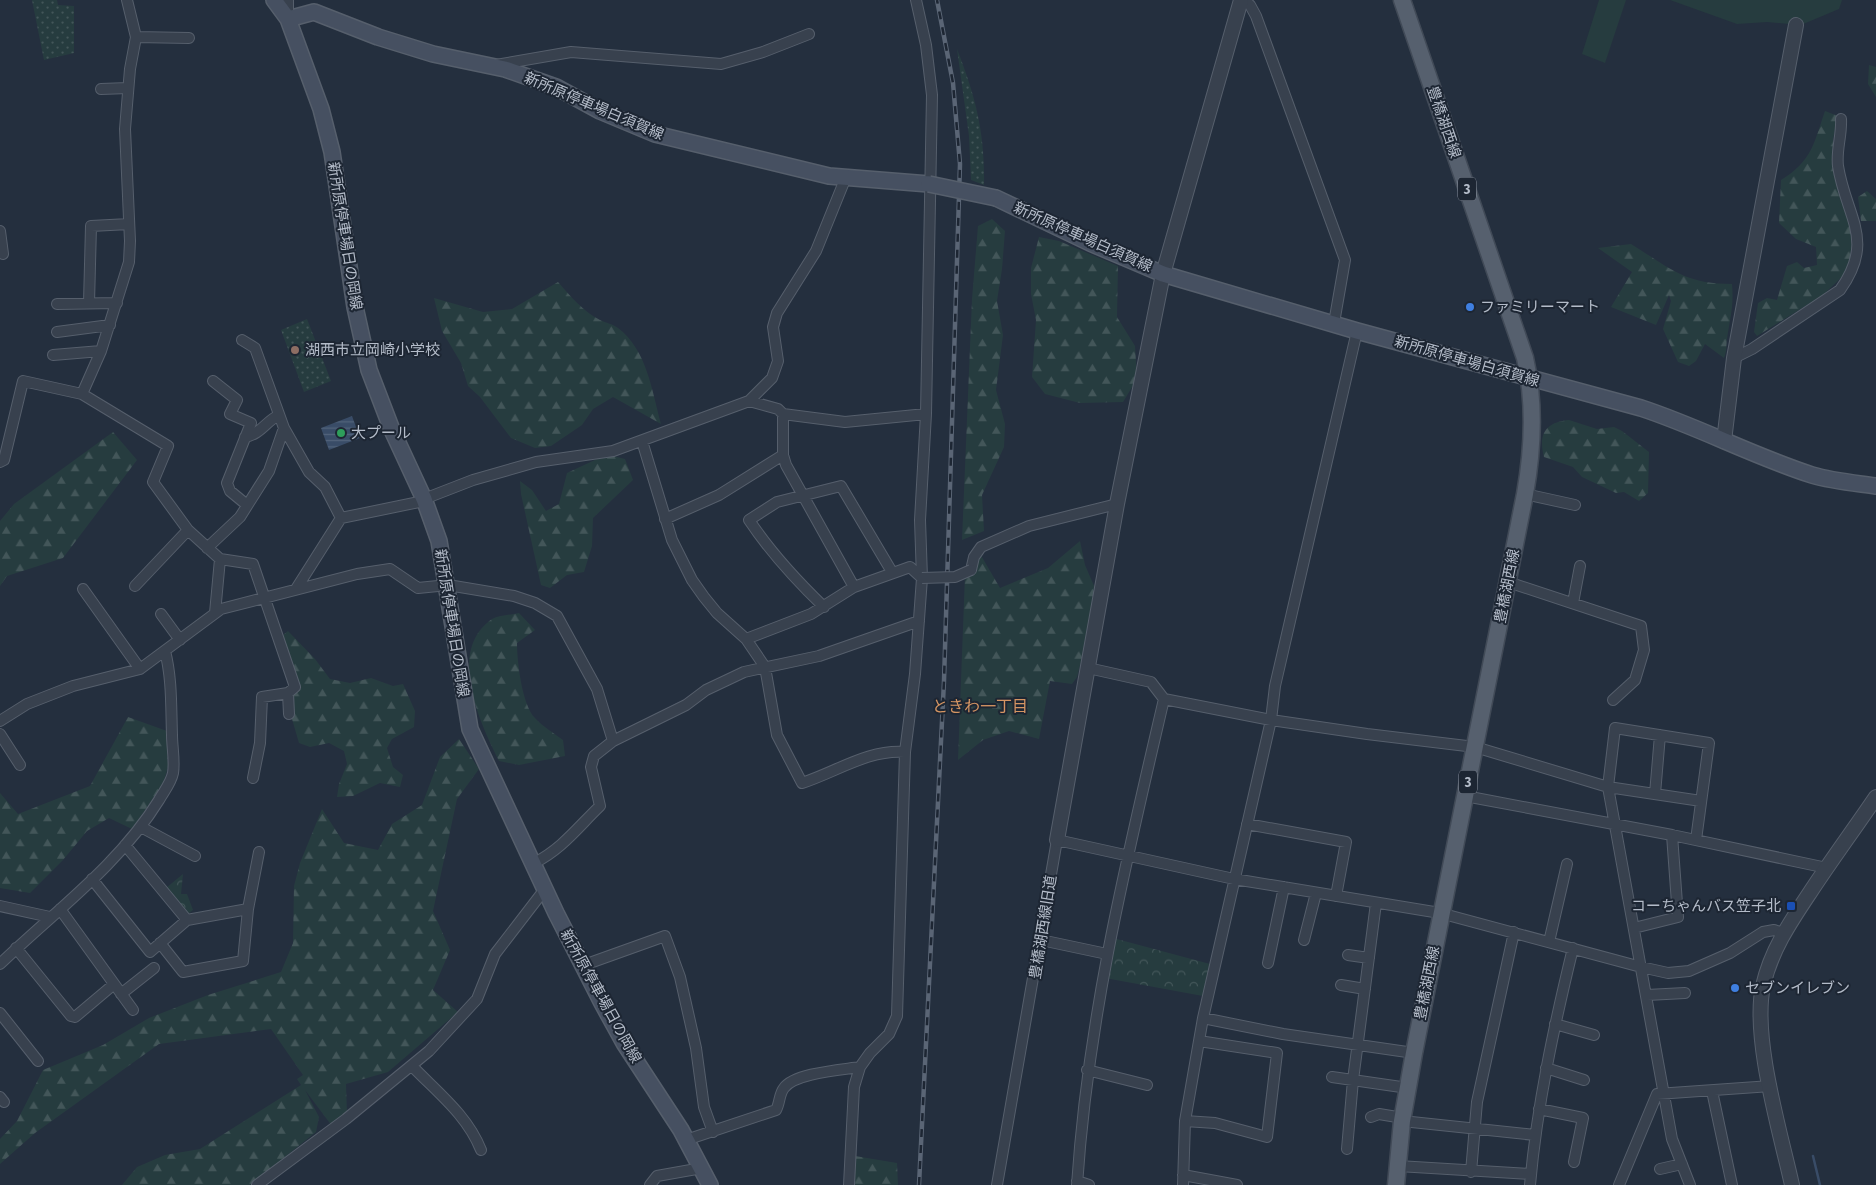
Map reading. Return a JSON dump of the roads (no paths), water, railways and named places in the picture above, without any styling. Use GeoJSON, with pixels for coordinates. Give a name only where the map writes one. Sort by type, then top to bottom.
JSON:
{"type":"FeatureCollection","features":[{"type":"Feature","properties":{"kind":"main road","name":"新所原停車場日の岡線"},"geometry":{"type":"LineString","coordinates":[[274,0],[288,18],[321,109],[332,152],[355,307],[368,370],[392,430],[424,500],[439,541],[448,585],[458,667],[470,729],[545,889],[624,1043],[660,1095],[710,1185]]}},
{"type":"Feature","properties":{"kind":"main road","name":"豊橋湖西線"},"geometry":{"type":"LineString","coordinates":[[1396,1185],[1402,1119],[1414,1053],[1440,913],[1525,494],[1532,440],[1530,379],[1525,358],[1402,0]]}},
{"type":"Feature","properties":{"kind":"main road","name":"新所原停車場白須賀線"},"geometry":{"type":"LineString","coordinates":[[288,18],[314,12],[378,37],[433,54],[505,69],[556,88],[600,111],[655,134],[828,176],[929,184],[996,198],[1090,243],[1163,274],[1357,331],[1641,408],[1686,423],[1724,441],[1813,475],[1876,486]]}},
{"type":"Feature","properties":{"kind":"street"},"geometry":{"type":"LineString","coordinates":[[82,394],[110,325],[129,262],[125,130],[128,88],[136,37],[127,0]]}},
{"type":"Feature","properties":{"kind":"street"},"geometry":{"type":"LineString","coordinates":[[288,0],[288,18]]}},
{"type":"Feature","properties":{"kind":"street"},"geometry":{"type":"LineString","coordinates":[[849,1185],[854,1087],[860,1067],[870,1053],[889,1034],[897,1016],[904,752],[919,622],[922,578],[921,499],[926,414],[932,95],[926,45],[916,0]]}},
{"type":"Feature","properties":{"kind":"street"},"geometry":{"type":"LineString","coordinates":[[1242,0],[1250,5],[1256,16],[1345,260],[1334,323]]}},
{"type":"Feature","properties":{"kind":"street","name":"豊橋湖西線旧道"},"geometry":{"type":"LineString","coordinates":[[997,1185],[1117,504],[1163,274],[1242,0]]}},
{"type":"Feature","properties":{"kind":"street"},"geometry":{"type":"LineString","coordinates":[[1724,441],[1734,358],[1796,25]]}},
{"type":"Feature","properties":{"kind":"street"},"geometry":{"type":"LineString","coordinates":[[488,66],[571,52],[721,64],[763,52],[808,34]]}},
{"type":"Feature","properties":{"kind":"street"},"geometry":{"type":"LineString","coordinates":[[136,37],[189,38]]}},
{"type":"Feature","properties":{"kind":"street"},"geometry":{"type":"LineString","coordinates":[[101,89],[128,88]]}},
{"type":"Feature","properties":{"kind":"street"},"geometry":{"type":"LineString","coordinates":[[1734,358],[1840,290],[1850,278],[1860,248],[1857,226],[1842,184],[1838,164],[1842,119]]}},
{"type":"Feature","properties":{"kind":"street"},"geometry":{"type":"LineString","coordinates":[[296,589],[341,518],[424,500],[473,480],[536,462],[613,451],[642,442],[748,401],[772,378],[778,361],[773,327],[777,312],[816,251],[846,177]]}},
{"type":"Feature","properties":{"kind":"street"},"geometry":{"type":"LineString","coordinates":[[89,303],[90,226],[129,224]]}},
{"type":"Feature","properties":{"kind":"street"},"geometry":{"type":"LineString","coordinates":[[0,231],[3,254]]}},
{"type":"Feature","properties":{"kind":"street"},"geometry":{"type":"LineString","coordinates":[[58,304],[117,303]]}},
{"type":"Feature","properties":{"kind":"street"},"geometry":{"type":"LineString","coordinates":[[57,332],[110,325]]}},
{"type":"Feature","properties":{"kind":"street"},"geometry":{"type":"LineString","coordinates":[[1237,1185],[1183,1180],[1185,1121],[1203,1018],[1272,720],[1275,686],[1357,331]]}},
{"type":"Feature","properties":{"kind":"street"},"geometry":{"type":"LineString","coordinates":[[242,340],[255,348],[284,428],[309,472],[325,487],[341,518]]}},
{"type":"Feature","properties":{"kind":"street"},"geometry":{"type":"LineString","coordinates":[[53,355],[101,350]]}},
{"type":"Feature","properties":{"kind":"street"},"geometry":{"type":"LineString","coordinates":[[0,462],[4,460],[23,381],[82,394],[168,446],[153,482],[188,530],[220,559],[253,564],[295,686],[288,693],[262,697],[260,743],[253,778]]}},
{"type":"Feature","properties":{"kind":"street"},"geometry":{"type":"LineString","coordinates":[[213,381],[237,400],[230,414],[262,430]]}},
{"type":"Feature","properties":{"kind":"street"},"geometry":{"type":"LineString","coordinates":[[748,401],[778,409],[783,414],[845,422],[926,414]]}},
{"type":"Feature","properties":{"kind":"street"},"geometry":{"type":"LineString","coordinates":[[783,414],[783,455],[802,495],[854,587]]}},
{"type":"Feature","properties":{"kind":"street"},"geometry":{"type":"LineString","coordinates":[[246,437],[255,435],[262,430],[269,420],[279,415]]}},
{"type":"Feature","properties":{"kind":"street"},"geometry":{"type":"LineString","coordinates":[[248,505],[230,491],[227,483],[251,423]]}},
{"type":"Feature","properties":{"kind":"street"},"geometry":{"type":"LineString","coordinates":[[207,548],[240,517],[248,505],[269,471],[284,428]]}},
{"type":"Feature","properties":{"kind":"street"},"geometry":{"type":"LineString","coordinates":[[642,442],[672,540],[692,580],[717,613],[746,639],[765,667],[777,734],[802,783],[871,755],[892,751],[904,752]]}},
{"type":"Feature","properties":{"kind":"street"},"geometry":{"type":"LineString","coordinates":[[665,520],[719,495],[783,455]]}},
{"type":"Feature","properties":{"kind":"street"},"geometry":{"type":"LineString","coordinates":[[824,607],[794,579],[749,520],[778,502],[841,486],[892,572]]}},
{"type":"Feature","properties":{"kind":"street"},"geometry":{"type":"LineString","coordinates":[[1525,494],[1575,505]]}},
{"type":"Feature","properties":{"kind":"street"},"geometry":{"type":"LineString","coordinates":[[746,639],[824,607],[854,587],[892,572],[910,567],[922,578],[955,577],[971,570],[974,557],[981,547],[1029,526],[1117,504]]}},
{"type":"Feature","properties":{"kind":"street"},"geometry":{"type":"LineString","coordinates":[[135,586],[188,530]]}},
{"type":"Feature","properties":{"kind":"street"},"geometry":{"type":"LineString","coordinates":[[215,613],[220,559]]}},
{"type":"Feature","properties":{"kind":"street"},"geometry":{"type":"LineString","coordinates":[[1572,603],[1580,566]]}},
{"type":"Feature","properties":{"kind":"street"},"geometry":{"type":"LineString","coordinates":[[0,722],[27,704],[72,686],[140,669],[221,609],[296,589],[390,569],[418,588],[448,585],[514,596],[535,603],[557,616],[597,690],[613,741]]}},
{"type":"Feature","properties":{"kind":"street"},"geometry":{"type":"LineString","coordinates":[[1508,582],[1641,626],[1644,650],[1635,680],[1614,700]]}},
{"type":"Feature","properties":{"kind":"street"},"geometry":{"type":"LineString","coordinates":[[82,589],[140,669]]}},
{"type":"Feature","properties":{"kind":"street"},"geometry":{"type":"LineString","coordinates":[[161,614],[180,640]]}},
{"type":"Feature","properties":{"kind":"street"},"geometry":{"type":"LineString","coordinates":[[534,863],[552,854],[600,806],[592,767],[594,756],[613,741],[686,705],[706,690],[744,672],[819,656],[919,622]]}},
{"type":"Feature","properties":{"kind":"street"},"geometry":{"type":"LineString","coordinates":[[2,959],[92,879],[141,827],[169,783],[173,772],[169,666],[165,651]]}},
{"type":"Feature","properties":{"kind":"street"},"geometry":{"type":"LineString","coordinates":[[1088,668],[1151,682],[1164,699],[1272,720],[1475,747],[1608,787],[1701,801]]}},
{"type":"Feature","properties":{"kind":"street"},"geometry":{"type":"LineString","coordinates":[[288,693],[289,714]]}},
{"type":"Feature","properties":{"kind":"street"},"geometry":{"type":"LineString","coordinates":[[1090,1185],[1077,1183],[1087,1070],[1107,954],[1164,699]]}},
{"type":"Feature","properties":{"kind":"street"},"geometry":{"type":"LineString","coordinates":[[1690,1185],[1672,1139],[1647,994],[1640,968],[1617,827],[1608,787],[1615,728],[1709,743],[1696,840]]}},
{"type":"Feature","properties":{"kind":"street"},"geometry":{"type":"LineString","coordinates":[[0,734],[20,765]]}},
{"type":"Feature","properties":{"kind":"street"},"geometry":{"type":"LineString","coordinates":[[1655,794],[1660,735]]}},
{"type":"Feature","properties":{"kind":"street"},"geometry":{"type":"LineString","coordinates":[[1465,796],[1617,827],[1696,840],[1827,868]]}},
{"type":"Feature","properties":{"kind":"street"},"geometry":{"type":"LineString","coordinates":[[1792,1185],[1770,1086],[1761,1022],[1763,988],[1770,962],[1783,933],[1876,797]]}},
{"type":"Feature","properties":{"kind":"street"},"geometry":{"type":"LineString","coordinates":[[1247,824],[1346,842],[1336,896]]}},
{"type":"Feature","properties":{"kind":"street"},"geometry":{"type":"LineString","coordinates":[[141,827],[195,856]]}},
{"type":"Feature","properties":{"kind":"street"},"geometry":{"type":"LineString","coordinates":[[1634,928],[1678,916],[1672,836]]}},
{"type":"Feature","properties":{"kind":"street"},"geometry":{"type":"LineString","coordinates":[[1057,840],[1128,854],[1234,879],[1440,913],[1640,968],[1668,973],[1689,972],[1730,953],[1763,932],[1774,930],[1783,933]]}},
{"type":"Feature","properties":{"kind":"street"},"geometry":{"type":"LineString","coordinates":[[125,844],[187,920]]}},
{"type":"Feature","properties":{"kind":"street"},"geometry":{"type":"LineString","coordinates":[[160,943],[183,972],[243,961],[248,909],[259,852]]}},
{"type":"Feature","properties":{"kind":"street"},"geometry":{"type":"LineString","coordinates":[[1549,942],[1567,864]]}},
{"type":"Feature","properties":{"kind":"street"},"geometry":{"type":"LineString","coordinates":[[92,879],[150,952],[187,920],[248,909]]}},
{"type":"Feature","properties":{"kind":"street"},"geometry":{"type":"LineString","coordinates":[[1268,963],[1284,887]]}},
{"type":"Feature","properties":{"kind":"street"},"geometry":{"type":"LineString","coordinates":[[257,1185],[346,1119],[412,1066],[477,999],[495,954],[545,889]]}},
{"type":"Feature","properties":{"kind":"street"},"geometry":{"type":"LineString","coordinates":[[1304,940],[1316,893]]}},
{"type":"Feature","properties":{"kind":"street"},"geometry":{"type":"LineString","coordinates":[[1347,1149],[1357,1046],[1376,903]]}},
{"type":"Feature","properties":{"kind":"street"},"geometry":{"type":"LineString","coordinates":[[0,906],[50,917]]}},
{"type":"Feature","properties":{"kind":"street"},"geometry":{"type":"LineString","coordinates":[[60,908],[132,1010]]}},
{"type":"Feature","properties":{"kind":"street"},"geometry":{"type":"LineString","coordinates":[[1472,1172],[1477,1102],[1514,932]]}},
{"type":"Feature","properties":{"kind":"street"},"geometry":{"type":"LineString","coordinates":[[584,965],[665,936],[680,977],[696,1048],[704,1107],[713,1132]]}},
{"type":"Feature","properties":{"kind":"street"},"geometry":{"type":"LineString","coordinates":[[1041,940],[1107,954]]}},
{"type":"Feature","properties":{"kind":"street"},"geometry":{"type":"LineString","coordinates":[[16,948],[71,1016],[74,1016],[113,985]]}},
{"type":"Feature","properties":{"kind":"street"},"geometry":{"type":"LineString","coordinates":[[1398,1166],[1472,1172],[1530,1180],[1546,1068],[1572,948]]}},
{"type":"Feature","properties":{"kind":"street"},"geometry":{"type":"LineString","coordinates":[[1348,955],[1368,958]]}},
{"type":"Feature","properties":{"kind":"street"},"geometry":{"type":"LineString","coordinates":[[121,994],[154,968]]}},
{"type":"Feature","properties":{"kind":"street"},"geometry":{"type":"LineString","coordinates":[[1341,985],[1364,989]]}},
{"type":"Feature","properties":{"kind":"street"},"geometry":{"type":"LineString","coordinates":[[1647,994],[1685,994]]}},
{"type":"Feature","properties":{"kind":"street"},"geometry":{"type":"LineString","coordinates":[[0,1013],[38,1060]]}},
{"type":"Feature","properties":{"kind":"street"},"geometry":{"type":"LineString","coordinates":[[1203,1018],[1357,1046],[1414,1053]]}},
{"type":"Feature","properties":{"kind":"street"},"geometry":{"type":"LineString","coordinates":[[1555,1024],[1594,1035]]}},
{"type":"Feature","properties":{"kind":"street"},"geometry":{"type":"LineString","coordinates":[[1185,1121],[1215,1123],[1267,1137],[1277,1053],[1199,1041]]}},
{"type":"Feature","properties":{"kind":"street"},"geometry":{"type":"LineString","coordinates":[[412,1066],[458,1111],[474,1132],[481,1150]]}},
{"type":"Feature","properties":{"kind":"street"},"geometry":{"type":"LineString","coordinates":[[686,1140],[713,1132],[741,1120],[776,1110],[785,1086],[801,1077],[860,1067]]}},
{"type":"Feature","properties":{"kind":"street"},"geometry":{"type":"LineString","coordinates":[[1546,1068],[1584,1080]]}},
{"type":"Feature","properties":{"kind":"street"},"geometry":{"type":"LineString","coordinates":[[1087,1070],[1147,1085]]}},
{"type":"Feature","properties":{"kind":"street"},"geometry":{"type":"LineString","coordinates":[[1332,1077],[1408,1088]]}},
{"type":"Feature","properties":{"kind":"street"},"geometry":{"type":"LineString","coordinates":[[1619,1185],[1657,1094],[1770,1086]]}},
{"type":"Feature","properties":{"kind":"street"},"geometry":{"type":"LineString","coordinates":[[1712,1091],[1732,1185]]}},
{"type":"Feature","properties":{"kind":"street"},"geometry":{"type":"LineString","coordinates":[[1539,1109],[1583,1118],[1574,1162]]}},
{"type":"Feature","properties":{"kind":"street"},"geometry":{"type":"LineString","coordinates":[[1371,1117],[1379,1114],[1475,1129],[1535,1135]]}},
{"type":"Feature","properties":{"kind":"street"},"geometry":{"type":"LineString","coordinates":[[1660,1169],[1682,1164]]}},
{"type":"Feature","properties":{"kind":"street"},"geometry":{"type":"LineString","coordinates":[[650,1185],[657,1176],[702,1168]]}},
{"type":"Feature","properties":{"kind":"water","name":"大プール"},"geometry":{"type":"Polygon","coordinates":[[[352,416],[360,438],[329,450],[321,428],[352,416]]]}},
{"type":"Feature","properties":{"kind":"waterway"},"geometry":{"type":"LineString","coordinates":[[1813,1156],[1820,1185]]}},
{"type":"Feature","properties":{"kind":"railway"},"geometry":{"type":"LineString","coordinates":[[919,1185],[944,681],[960,164],[953,83],[937,0]]}},
{"type":"Feature","properties":{"kind":"place","name":"ファミリーマート"},"geometry":{"type":"Point","coordinates":[1470,307]}},
{"type":"Feature","properties":{"kind":"place","name":"湖西市立岡崎小学校"},"geometry":{"type":"Point","coordinates":[295,350]}},
{"type":"Feature","properties":{"kind":"place","name":"大プール"},"geometry":{"type":"Point","coordinates":[341,433]}},
{"type":"Feature","properties":{"kind":"place","name":"コーちゃんバス笠子北"},"geometry":{"type":"Point","coordinates":[1791,906]}},
{"type":"Feature","properties":{"kind":"place","name":"セブンイレブン"},"geometry":{"type":"Point","coordinates":[1735,988]}},
{"type":"Feature","properties":{"kind":"district","name":"ときわ一丁目"},"geometry":{"type":"Point","coordinates":[980,706]}}]}
